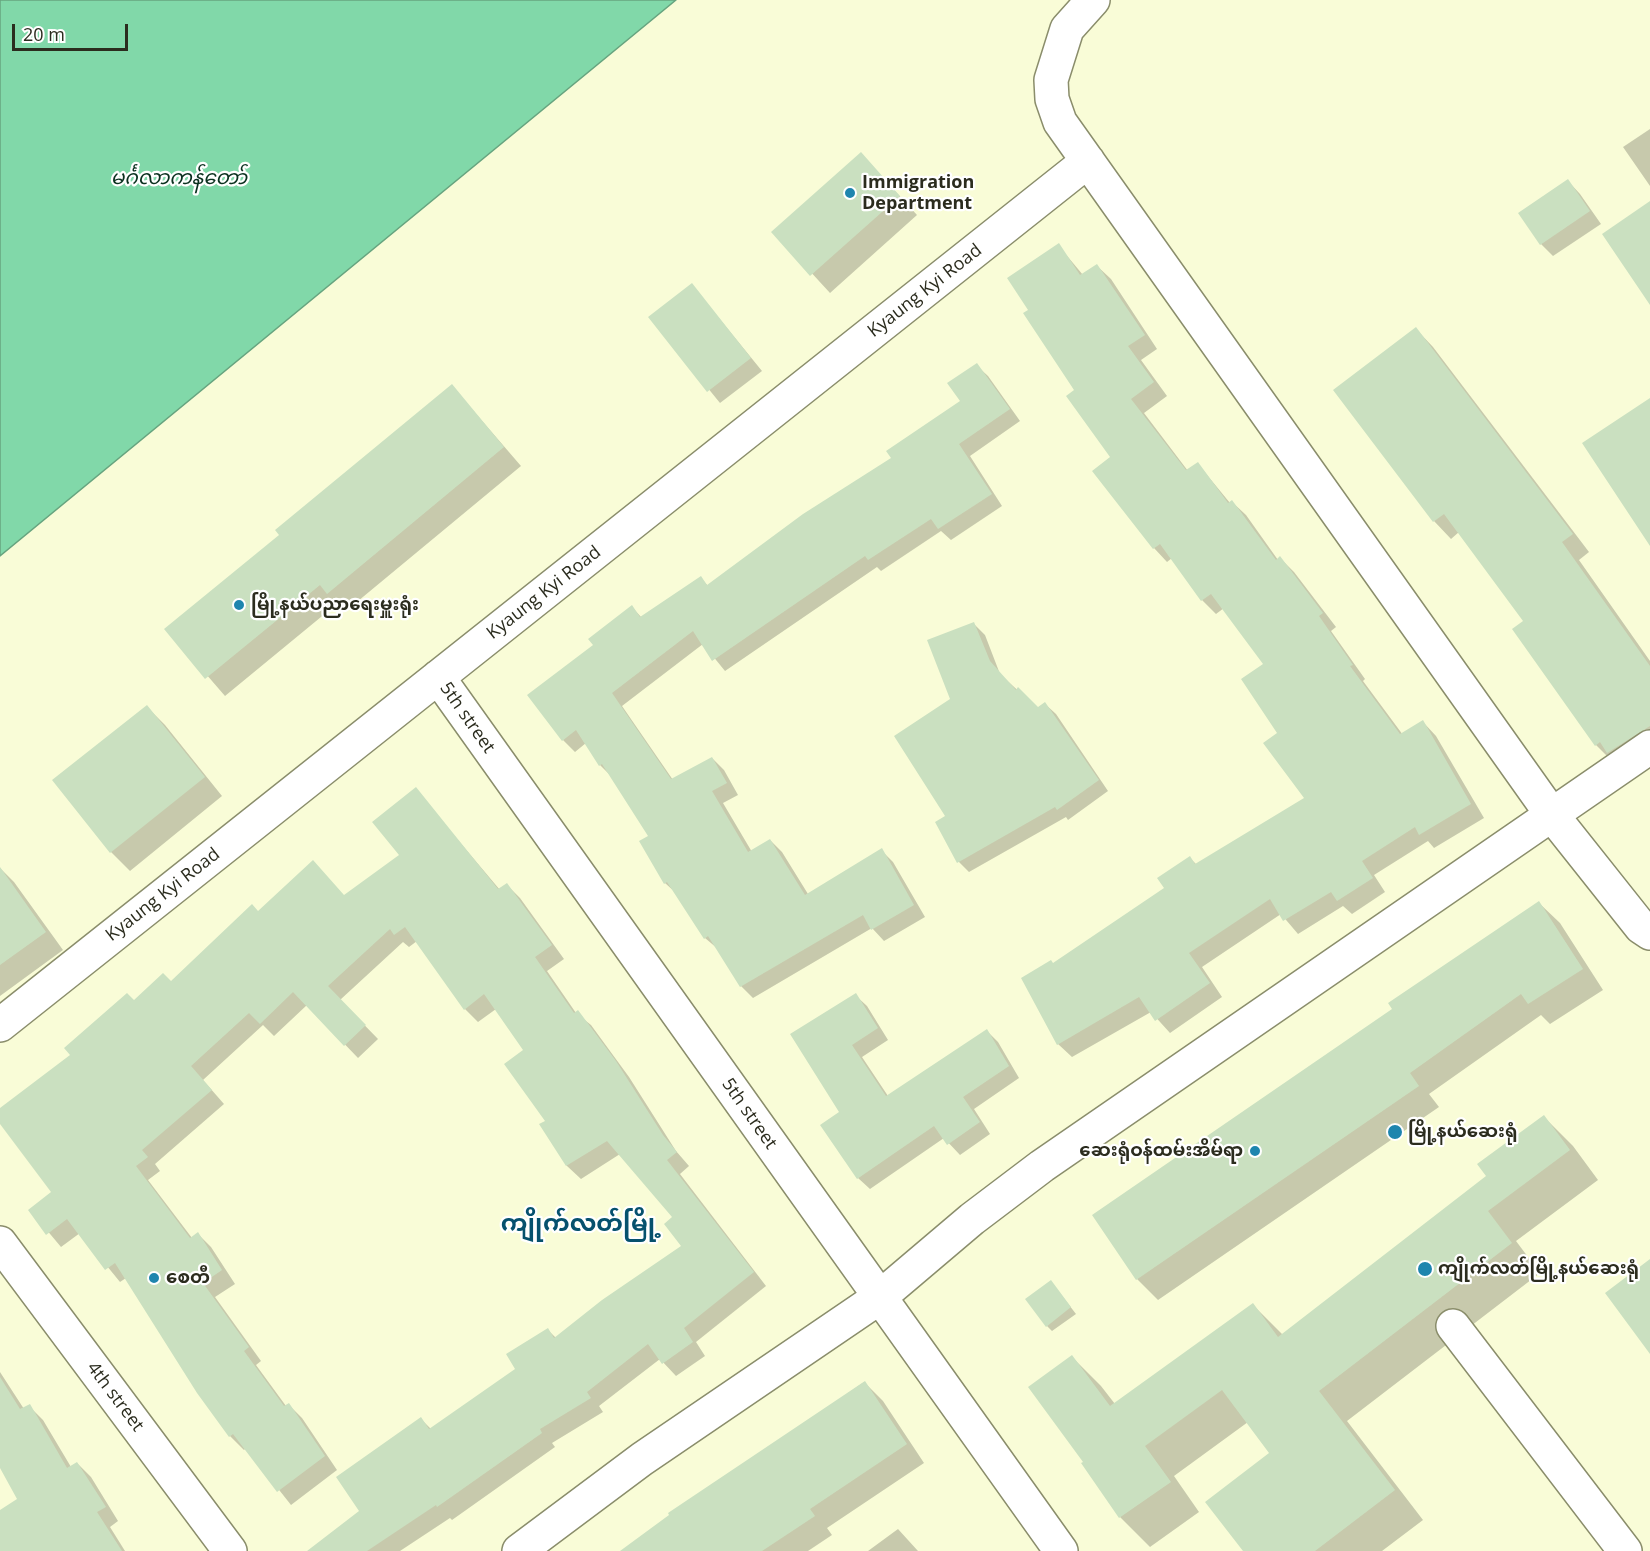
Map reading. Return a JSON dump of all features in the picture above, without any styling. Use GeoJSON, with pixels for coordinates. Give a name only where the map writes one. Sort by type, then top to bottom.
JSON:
{"type":"FeatureCollection","features":[{"type":"Feature","properties":{"kind":"street"},"geometry":{"type":"LineString","coordinates":[[1093,0],[1067,29],[1051,80],[1052,99],[1060,122],[1551,815],[1641,927],[1650,933]]}},
{"type":"Feature","properties":{"kind":"street","name":"Kyaung Kyi Road"},"geometry":{"type":"LineString","coordinates":[[0,1024],[1088,161]]}},
{"type":"Feature","properties":{"kind":"street","name":"5th street"},"geometry":{"type":"LineString","coordinates":[[438,677],[1061,1551]]}},
{"type":"Feature","properties":{"kind":"street"},"geometry":{"type":"LineString","coordinates":[[519,1551],[642,1459],[880,1297],[972,1219],[1042,1166],[1650,747]]}},
{"type":"Feature","properties":{"kind":"street","name":"4th street"},"geometry":{"type":"LineString","coordinates":[[0,1243],[230,1551]]}},
{"type":"Feature","properties":{"kind":"street"},"geometry":{"type":"LineString","coordinates":[[1453,1326],[1625,1551]]}},
{"type":"Feature","properties":{"kind":"water","name":"မင်္ဂလာကန်တော်"},"geometry":{"type":"Polygon","coordinates":[[[0,0],[676,0],[0,556],[0,0]]]}},
{"type":"Feature","properties":{"kind":"building"},"geometry":{"type":"Polygon","coordinates":[[[861,152],[900,196],[810,276],[771,232],[861,152]]]}},
{"type":"Feature","properties":{"kind":"building"},"geometry":{"type":"Polygon","coordinates":[[[1568,179],[1590,211],[1540,245],[1518,213],[1568,179]]]}},
{"type":"Feature","properties":{"kind":"building"},"geometry":{"type":"Polygon","coordinates":[[[1650,201],[1650,305],[1602,234],[1650,201]]]}},
{"type":"Feature","properties":{"kind":"building"},"geometry":{"type":"Polygon","coordinates":[[[1059,243],[1080,275],[1097,264],[1145,335],[1128,346],[1154,382],[1131,399],[1186,470],[1198,462],[1228,503],[1232,500],[1276,560],[1280,556],[1323,613],[1319,616],[1353,665],[1350,666],[1400,734],[1423,720],[1471,804],[1419,835],[1415,827],[1362,861],[1373,878],[1337,901],[1331,892],[1283,921],[1270,899],[1189,953],[1210,983],[1155,1021],[1139,997],[1057,1045],[1021,978],[1051,960],[1053,963],[1164,888],[1157,878],[1190,856],[1195,864],[1304,798],[1263,743],[1277,733],[1241,679],[1263,664],[1211,594],[1201,601],[1160,544],[1153,549],[1092,471],[1110,457],[1066,396],[1074,390],[1023,313],[1028,310],[1007,278],[1059,243]]]}},
{"type":"Feature","properties":{"kind":"building"},"geometry":{"type":"Polygon","coordinates":[[[692,283],[751,358],[707,392],[648,317],[692,283]]]}},
{"type":"Feature","properties":{"kind":"building"},"geometry":{"type":"Polygon","coordinates":[[[1416,327],[1573,534],[1562,542],[1650,666],[1650,726],[1607,753],[1600,742],[1595,746],[1512,629],[1523,621],[1444,514],[1433,522],[1333,390],[1416,327]]]}},
{"type":"Feature","properties":{"kind":"building"},"geometry":{"type":"Polygon","coordinates":[[[977,363],[1010,409],[959,444],[992,494],[938,529],[931,519],[868,560],[865,556],[712,661],[693,631],[612,693],[671,779],[712,757],[727,783],[712,791],[748,852],[770,839],[805,895],[882,848],[914,905],[871,930],[863,915],[740,987],[708,936],[704,939],[667,882],[664,884],[639,841],[648,836],[602,764],[599,766],[576,730],[562,741],[527,695],[593,645],[588,639],[632,605],[640,617],[701,576],[707,585],[803,514],[891,458],[886,451],[960,401],[947,383],[977,363]]]}},
{"type":"Feature","properties":{"kind":"building"},"geometry":{"type":"Polygon","coordinates":[[[452,384],[504,447],[327,594],[320,585],[205,679],[164,629],[279,535],[275,530],[452,384]]]}},
{"type":"Feature","properties":{"kind":"building"},"geometry":{"type":"Polygon","coordinates":[[[1650,398],[1650,546],[1582,443],[1650,398]]]}},
{"type":"Feature","properties":{"kind":"building"},"geometry":{"type":"Polygon","coordinates":[[[974,622],[990,661],[1016,690],[1018,687],[1038,707],[1045,702],[1099,780],[1057,810],[1055,807],[957,863],[935,822],[945,816],[894,736],[950,699],[927,640],[974,622]]]}},
{"type":"Feature","properties":{"kind":"building"},"geometry":{"type":"Polygon","coordinates":[[[147,705],[205,777],[110,853],[52,780],[147,705]]]}},
{"type":"Feature","properties":{"kind":"building"},"geometry":{"type":"Polygon","coordinates":[[[416,787],[498,889],[507,883],[552,945],[535,957],[574,1013],[578,1010],[616,1061],[663,1135],[677,1152],[667,1160],[754,1272],[684,1328],[693,1342],[662,1364],[648,1344],[587,1392],[591,1398],[540,1429],[542,1433],[437,1507],[436,1505],[367,1551],[307,1551],[359,1511],[336,1477],[421,1417],[429,1429],[515,1369],[506,1354],[548,1328],[554,1338],[602,1300],[681,1246],[664,1224],[672,1217],[607,1141],[566,1166],[539,1124],[545,1121],[504,1064],[523,1050],[484,994],[464,1010],[405,927],[394,935],[390,929],[328,986],[366,1025],[344,1046],[293,992],[260,1024],[249,1013],[191,1066],[212,1090],[142,1150],[148,1157],[136,1166],[190,1238],[198,1232],[222,1270],[203,1283],[249,1347],[244,1351],[284,1406],[289,1403],[325,1456],[277,1492],[233,1434],[229,1437],[197,1393],[115,1263],[105,1270],[67,1219],[46,1235],[28,1210],[51,1192],[0,1124],[0,1108],[70,1055],[64,1048],[127,993],[134,1000],[163,973],[171,981],[252,904],[258,911],[313,860],[344,895],[399,855],[372,822],[416,787]]]}},
{"type":"Feature","properties":{"kind":"building"},"geometry":{"type":"Polygon","coordinates":[[[0,867],[46,932],[0,965],[0,867]]]}},
{"type":"Feature","properties":{"kind":"building","name":"ဆေးရုံဝန်ထမ်းအိမ်ရာ"},"geometry":{"type":"Polygon","coordinates":[[[1539,901],[1583,969],[1528,1004],[1521,994],[1410,1073],[1419,1086],[1136,1280],[1092,1215],[1392,1009],[1388,1003],[1539,901]]]}},
{"type":"Feature","properties":{"kind":"building"},"geometry":{"type":"Polygon","coordinates":[[[856,993],[878,1028],[852,1045],[886,1096],[987,1029],[1009,1066],[963,1097],[980,1122],[947,1145],[934,1126],[857,1179],[820,1125],[839,1112],[790,1034],[856,993]]]}},
{"type":"Feature","properties":{"kind":"building"},"geometry":{"type":"Polygon","coordinates":[[[1544,1115],[1570,1150],[1488,1211],[1512,1243],[1319,1391],[1395,1490],[1315,1551],[1243,1551],[1205,1502],[1269,1453],[1222,1390],[1145,1446],[1171,1482],[1119,1518],[1081,1463],[1083,1462],[1028,1387],[1072,1355],[1110,1406],[1253,1303],[1278,1337],[1486,1176],[1477,1164],[1544,1115]]]}},
{"type":"Feature","properties":{"kind":"building"},"geometry":{"type":"Polygon","coordinates":[[[1650,1259],[1650,1354],[1605,1293],[1650,1259]]]}},
{"type":"Feature","properties":{"kind":"building"},"geometry":{"type":"Polygon","coordinates":[[[1051,1280],[1071,1307],[1046,1327],[1025,1299],[1051,1280]]]}},
{"type":"Feature","properties":{"kind":"building"},"geometry":{"type":"Polygon","coordinates":[[[0,1377],[20,1409],[30,1404],[67,1468],[77,1462],[106,1507],[97,1512],[122,1551],[0,1551],[0,1510],[17,1499],[0,1468],[0,1377]]]}},
{"type":"Feature","properties":{"kind":"building"},"geometry":{"type":"Polygon","coordinates":[[[865,1381],[907,1444],[810,1509],[815,1516],[762,1551],[620,1551],[669,1515],[668,1513],[865,1381]]]}},
{"type":"Feature","properties":{"kind":"place","name":"Immigration Department"},"geometry":{"type":"Point","coordinates":[850,193]}},
{"type":"Feature","properties":{"kind":"place","name":"မြို့နယ်ပညာရေးမှူးရုံး"},"geometry":{"type":"Point","coordinates":[239,605]}},
{"type":"Feature","properties":{"kind":"place","name":"မြို့နယ်ဆေးရုံ"},"geometry":{"type":"Point","coordinates":[1395,1132]}},
{"type":"Feature","properties":{"kind":"place","name":"ဆေးရုံဝန်ထမ်းအိမ်ရာ"},"geometry":{"type":"Point","coordinates":[1255,1151]}},
{"type":"Feature","properties":{"kind":"place","name":"ကျိုက်လတ်မြို့နယ်ဆေးရုံ"},"geometry":{"type":"Point","coordinates":[1425,1269]}},
{"type":"Feature","properties":{"kind":"place","name":"စေတီ"},"geometry":{"type":"Point","coordinates":[154,1278]}},
{"type":"Feature","properties":{"kind":"district","name":"ကျိုက်လတ်မြို့"},"geometry":{"type":"Point","coordinates":[581,1224]}}]}
